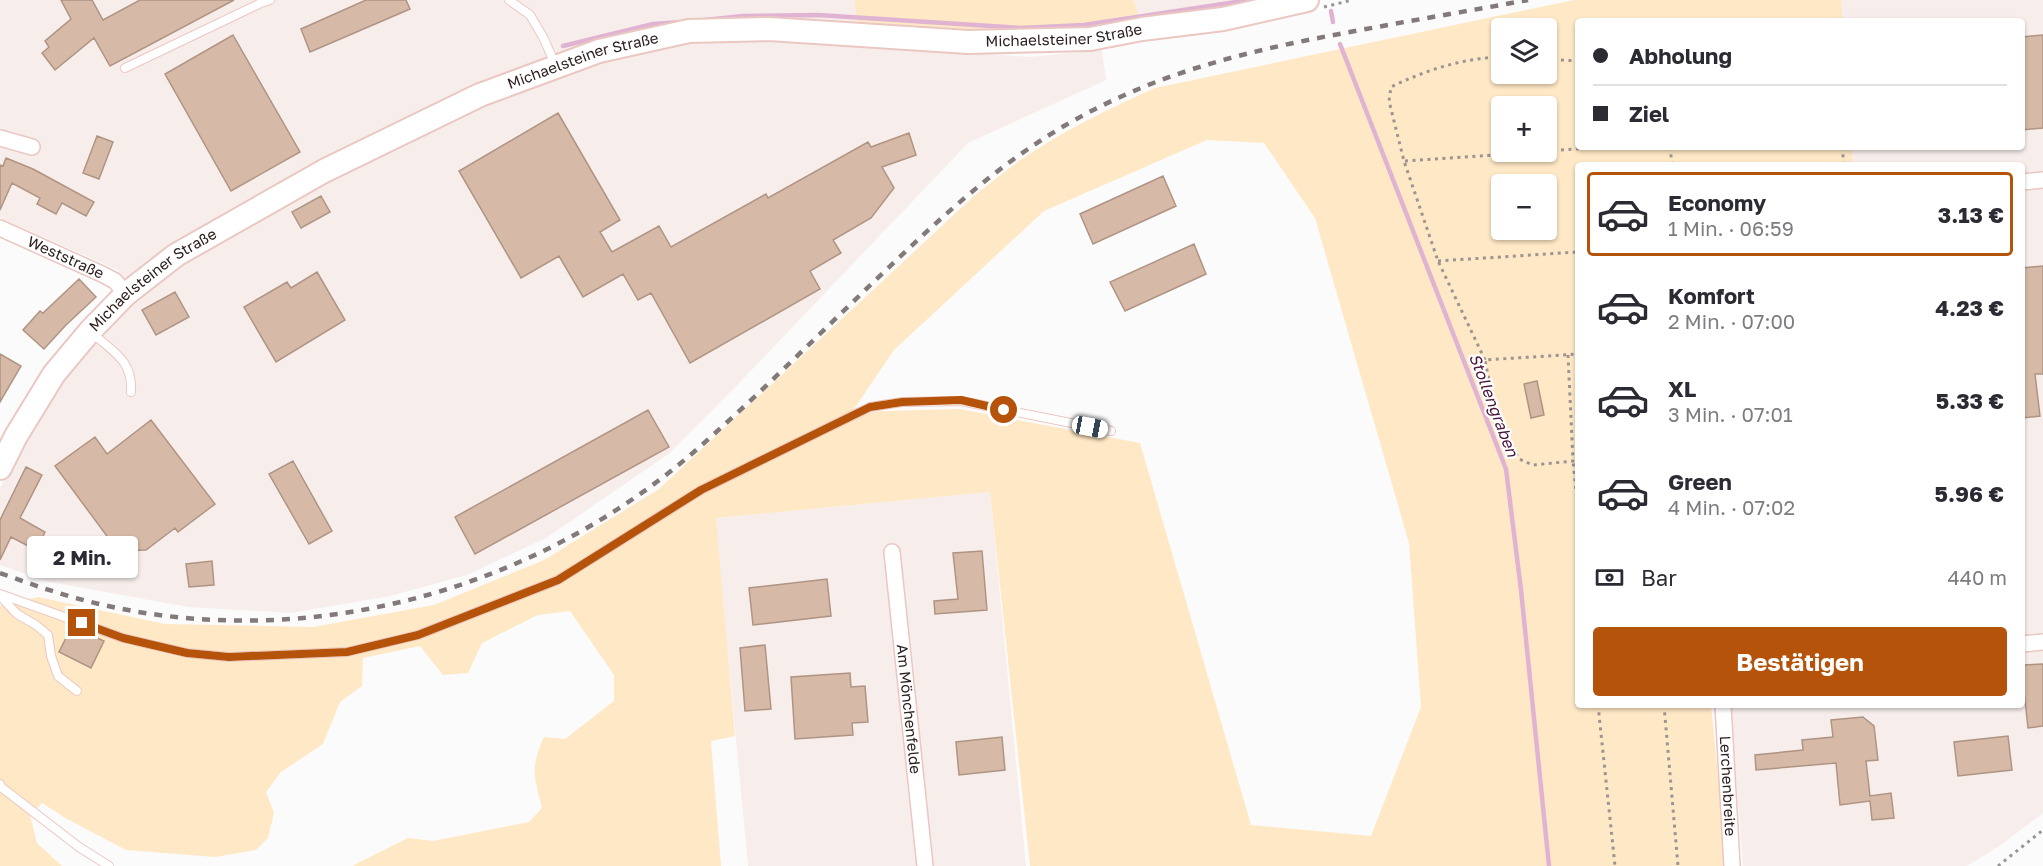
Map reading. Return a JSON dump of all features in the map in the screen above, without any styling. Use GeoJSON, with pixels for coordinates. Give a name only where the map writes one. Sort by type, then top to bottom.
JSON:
{"type":"FeatureCollection","features":[{"type":"Feature","properties":{"kind":"street","name":"Michaelsteiner Straße"},"geometry":{"type":"LineString","coordinates":[[0,468],[16,436],[54,374],[90,331],[126,294],[176,255],[324,171],[480,95],[599,51],[689,31],[769,29],[968,42],[1090,39],[1142,29],[1223,19],[1307,0]]}},
{"type":"Feature","properties":{"kind":"street"},"geometry":{"type":"LineString","coordinates":[[0,138],[32,147]]}},
{"type":"Feature","properties":{"kind":"street"},"geometry":{"type":"LineString","coordinates":[[2025,182],[2043,180]]}},
{"type":"Feature","properties":{"kind":"street","name":"Weststraße"},"geometry":{"type":"LineString","coordinates":[[0,228],[104,275],[115,281],[126,294]]}},
{"type":"Feature","properties":{"kind":"street","name":"Am Mönchenfelde"},"geometry":{"type":"LineString","coordinates":[[892,552],[925,866]]}},
{"type":"Feature","properties":{"kind":"street"},"geometry":{"type":"LineString","coordinates":[[2025,644],[2043,642]]}},
{"type":"Feature","properties":{"kind":"street","name":"Lerchenbreite"},"geometry":{"type":"LineString","coordinates":[[1723,708],[1732,866]]}},
{"type":"Feature","properties":{"kind":"lane"},"geometry":{"type":"LineString","coordinates":[[124,68],[270,0]]}},
{"type":"Feature","properties":{"kind":"lane"},"geometry":{"type":"LineString","coordinates":[[509,0],[530,15],[556,67]]}},
{"type":"Feature","properties":{"kind":"lane"},"geometry":{"type":"LineString","coordinates":[[90,331],[127,365],[132,382],[131,392]]}},
{"type":"Feature","properties":{"kind":"lane"},"geometry":{"type":"LineString","coordinates":[[0,595],[123,638],[187,653],[229,657],[347,652],[418,635],[558,580],[701,490],[870,407],[902,402],[961,400],[1111,431]]}},
{"type":"Feature","properties":{"kind":"lane"},"geometry":{"type":"LineString","coordinates":[[0,595],[17,614],[36,624],[48,635],[51,656],[58,676],[77,691]]}},
{"type":"Feature","properties":{"kind":"lane"},"geometry":{"type":"LineString","coordinates":[[0,784],[79,847],[109,866]]}},
{"type":"Feature","properties":{"kind":"path"},"geometry":{"type":"LineString","coordinates":[[1491,57],[1476,58],[1418,74],[1391,87],[1389,101],[1404,161],[1438,261],[1485,360],[1491,394],[1519,459],[1533,465],[1573,461]]}},
{"type":"Feature","properties":{"kind":"path"},"geometry":{"type":"LineString","coordinates":[[1557,60],[1575,61]]}},
{"type":"Feature","properties":{"kind":"path"},"geometry":{"type":"LineString","coordinates":[[1557,150],[1575,149]]}},
{"type":"Feature","properties":{"kind":"path"},"geometry":{"type":"LineString","coordinates":[[1404,161],[1491,155]]}},
{"type":"Feature","properties":{"kind":"path"},"geometry":{"type":"LineString","coordinates":[[1438,261],[1575,252]]}},
{"type":"Feature","properties":{"kind":"path"},"geometry":{"type":"LineString","coordinates":[[1485,360],[1575,354]]}},
{"type":"Feature","properties":{"kind":"path"},"geometry":{"type":"LineString","coordinates":[[1568,355],[1575,481]]}},
{"type":"Feature","properties":{"kind":"path"},"geometry":{"type":"LineString","coordinates":[[1598,708],[1615,866]]}},
{"type":"Feature","properties":{"kind":"path"},"geometry":{"type":"LineString","coordinates":[[1664,708],[1678,866]]}},
{"type":"Feature","properties":{"kind":"path"},"geometry":{"type":"LineString","coordinates":[[1998,866],[2043,830]]}},
{"type":"Feature","properties":{"kind":"shaded area"},"geometry":{"type":"Polygon","coordinates":[[[0,0],[854,0],[860,44],[1029,57],[1102,50],[1106,80],[968,143],[670,453],[546,538],[467,575],[390,596],[291,613],[188,607],[45,581],[0,565],[0,488],[21,444],[48,396],[85,348],[130,303],[118,270],[0,218],[0,0]]]}},
{"type":"Feature","properties":{"kind":"shaded area"},"geometry":{"type":"Polygon","coordinates":[[[854,0],[1134,0],[1140,21],[1026,34],[857,22],[854,0]]]}},
{"type":"Feature","properties":{"kind":"shaded area"},"geometry":{"type":"Polygon","coordinates":[[[1134,0],[1263,0],[1140,21],[1134,0]]]}},
{"type":"Feature","properties":{"kind":"shaded area"},"geometry":{"type":"Polygon","coordinates":[[[1574,0],[1841,0],[1843,18],[1575,18],[1575,150],[1852,150],[1853,162],[1575,162],[1575,708],[1711,708],[1727,866],[1030,866],[990,492],[716,518],[735,736],[711,741],[721,866],[352,866],[408,838],[433,841],[529,822],[542,808],[535,765],[544,737],[565,739],[614,701],[614,675],[570,611],[538,615],[482,643],[468,673],[443,675],[420,646],[363,658],[362,686],[340,702],[323,744],[281,772],[266,792],[274,813],[268,838],[256,850],[215,857],[126,850],[42,803],[30,815],[37,843],[62,866],[0,866],[0,606],[38,597],[165,624],[313,627],[434,605],[544,560],[659,489],[974,196],[1019,161],[1068,131],[1155,88],[1574,0]],[[1207,140],[1044,211],[894,350],[852,412],[959,409],[1140,443],[1251,825],[1371,836],[1421,707],[1409,543],[1315,218],[1264,143],[1207,140]]]}},
{"type":"Feature","properties":{"kind":"shaded area"},"geometry":{"type":"Polygon","coordinates":[[[1841,0],[2043,0],[2043,813],[2001,845],[1967,866],[1743,866],[1730,708],[2025,708],[2025,162],[1853,162],[1852,150],[2025,150],[2025,18],[1843,18],[1841,0]]]}},
{"type":"Feature","properties":{"kind":"shaded area"},"geometry":{"type":"Polygon","coordinates":[[[990,492],[1026,866],[748,866],[715,518],[990,492]]]}},
{"type":"Feature","properties":{"kind":"building"},"geometry":{"type":"Polygon","coordinates":[[[61,0],[92,0],[103,20],[140,0],[234,0],[110,66],[94,38],[55,70],[42,53],[49,47],[45,41],[71,19],[61,0]]]}},
{"type":"Feature","properties":{"kind":"building"},"geometry":{"type":"Polygon","coordinates":[[[366,0],[406,0],[410,9],[310,52],[301,29],[366,0]]]}},
{"type":"Feature","properties":{"kind":"building"},"geometry":{"type":"Polygon","coordinates":[[[233,35],[300,152],[231,191],[165,74],[233,35]]]}},
{"type":"Feature","properties":{"kind":"building"},"geometry":{"type":"Polygon","coordinates":[[[2043,35],[2043,128],[2025,130],[2025,37],[2043,35]]]}},
{"type":"Feature","properties":{"kind":"building"},"geometry":{"type":"Polygon","coordinates":[[[558,113],[620,220],[600,232],[612,252],[659,226],[671,247],[766,194],[768,198],[868,142],[871,147],[909,133],[916,155],[882,167],[894,188],[871,218],[833,240],[841,253],[810,271],[820,289],[690,363],[651,293],[638,300],[623,274],[583,297],[559,256],[521,278],[459,171],[558,113]]]}},
{"type":"Feature","properties":{"kind":"building"},"geometry":{"type":"Polygon","coordinates":[[[97,136],[113,142],[99,179],[83,173],[97,136]]]}},
{"type":"Feature","properties":{"kind":"building"},"geometry":{"type":"Polygon","coordinates":[[[6,158],[33,169],[94,202],[86,216],[62,203],[56,214],[37,204],[40,198],[12,183],[0,210],[0,165],[3,166],[6,158]]]}},
{"type":"Feature","properties":{"kind":"building"},"geometry":{"type":"Polygon","coordinates":[[[1163,176],[1176,206],[1093,244],[1080,214],[1163,176]]]}},
{"type":"Feature","properties":{"kind":"building"},"geometry":{"type":"Polygon","coordinates":[[[321,196],[330,212],[301,228],[292,212],[321,196]]]}},
{"type":"Feature","properties":{"kind":"building"},"geometry":{"type":"Polygon","coordinates":[[[1194,244],[1206,274],[1125,311],[1110,282],[1194,244]]]}},
{"type":"Feature","properties":{"kind":"building"},"geometry":{"type":"Polygon","coordinates":[[[2043,266],[2043,374],[2035,374],[2040,416],[2025,418],[2025,268],[2043,266]]]}},
{"type":"Feature","properties":{"kind":"building"},"geometry":{"type":"Polygon","coordinates":[[[317,272],[345,320],[276,362],[244,307],[287,282],[291,288],[317,272]]]}},
{"type":"Feature","properties":{"kind":"building"},"geometry":{"type":"Polygon","coordinates":[[[79,279],[96,297],[44,349],[23,330],[40,311],[43,313],[79,279]]]}},
{"type":"Feature","properties":{"kind":"building"},"geometry":{"type":"Polygon","coordinates":[[[175,292],[189,317],[156,335],[142,310],[175,292]]]}},
{"type":"Feature","properties":{"kind":"building"},"geometry":{"type":"Polygon","coordinates":[[[0,354],[21,366],[0,402],[0,354]]]}},
{"type":"Feature","properties":{"kind":"building"},"geometry":{"type":"Polygon","coordinates":[[[1537,381],[1544,415],[1531,418],[1524,384],[1537,381]]]}},
{"type":"Feature","properties":{"kind":"building"},"geometry":{"type":"Polygon","coordinates":[[[648,410],[669,447],[475,554],[455,517],[648,410]]]}},
{"type":"Feature","properties":{"kind":"building"},"geometry":{"type":"Polygon","coordinates":[[[151,420],[215,504],[178,532],[175,528],[146,550],[118,551],[55,466],[95,437],[107,454],[151,420]]]}},
{"type":"Feature","properties":{"kind":"building"},"geometry":{"type":"Polygon","coordinates":[[[293,461],[332,531],[309,544],[269,474],[293,461]]]}},
{"type":"Feature","properties":{"kind":"building"},"geometry":{"type":"Polygon","coordinates":[[[26,467],[42,475],[20,518],[45,532],[36,550],[11,537],[0,560],[0,520],[26,467]]]}},
{"type":"Feature","properties":{"kind":"building"},"geometry":{"type":"Polygon","coordinates":[[[982,551],[987,610],[935,614],[934,601],[958,599],[953,553],[982,551]]]}},
{"type":"Feature","properties":{"kind":"building"},"geometry":{"type":"Polygon","coordinates":[[[212,561],[214,585],[189,587],[186,564],[212,561]]]}},
{"type":"Feature","properties":{"kind":"building"},"geometry":{"type":"Polygon","coordinates":[[[827,579],[831,616],[753,625],[749,588],[827,579]]]}},
{"type":"Feature","properties":{"kind":"building"},"geometry":{"type":"Polygon","coordinates":[[[72,626],[104,641],[91,668],[59,652],[72,626]]]}},
{"type":"Feature","properties":{"kind":"building"},"geometry":{"type":"Polygon","coordinates":[[[765,645],[771,709],[745,711],[740,648],[765,645]]]}},
{"type":"Feature","properties":{"kind":"building"},"geometry":{"type":"Polygon","coordinates":[[[2043,664],[2043,726],[2028,728],[2025,665],[2043,664]]]}},
{"type":"Feature","properties":{"kind":"building"},"geometry":{"type":"Polygon","coordinates":[[[850,673],[851,687],[865,686],[868,722],[852,723],[853,735],[795,739],[791,677],[850,673]]]}},
{"type":"Feature","properties":{"kind":"building"},"geometry":{"type":"Polygon","coordinates":[[[1863,717],[1874,726],[1878,760],[1866,761],[1870,796],[1891,793],[1894,818],[1872,820],[1870,801],[1840,805],[1836,763],[1756,770],[1755,755],[1803,750],[1802,740],[1833,737],[1831,720],[1863,717]]]}},
{"type":"Feature","properties":{"kind":"building"},"geometry":{"type":"Polygon","coordinates":[[[2008,736],[2012,770],[1958,776],[1954,742],[2008,736]]]}},
{"type":"Feature","properties":{"kind":"building"},"geometry":{"type":"Polygon","coordinates":[[[1002,737],[1005,770],[959,775],[956,742],[1002,737]]]}},
{"type":"Feature","properties":{"kind":"waterway","name":"Stollengraben"},"geometry":{"type":"LineString","coordinates":[[704,20],[743,16],[818,15],[1021,28],[1084,25],[1249,0]]}},
{"type":"Feature","properties":{"kind":"waterway","name":"Stollengraben"},"geometry":{"type":"LineString","coordinates":[[1331,11],[1333,22]]}},
{"type":"Feature","properties":{"kind":"waterway","name":"Stollengraben"},"geometry":{"type":"LineString","coordinates":[[563,46],[653,24],[681,22]]}},
{"type":"Feature","properties":{"kind":"waterway","name":"Stollengraben"},"geometry":{"type":"LineString","coordinates":[[1340,44],[1506,469],[1521,590],[1549,866]]}},
{"type":"Feature","properties":{"kind":"railway"},"geometry":{"type":"LineString","coordinates":[[0,573],[99,604],[178,617],[258,620],[337,614],[415,598],[491,574],[563,541],[632,500],[695,451],[947,213],[1015,158],[1064,126],[1137,90],[1248,53],[1528,0]]}},
{"type":"Feature","properties":{"kind":"route"},"geometry":{"type":"LineString","coordinates":[[82,623],[123,638],[187,653],[229,657],[347,652],[418,635],[558,580],[701,490],[870,407],[902,402],[961,400],[1004,410]]}}]}
